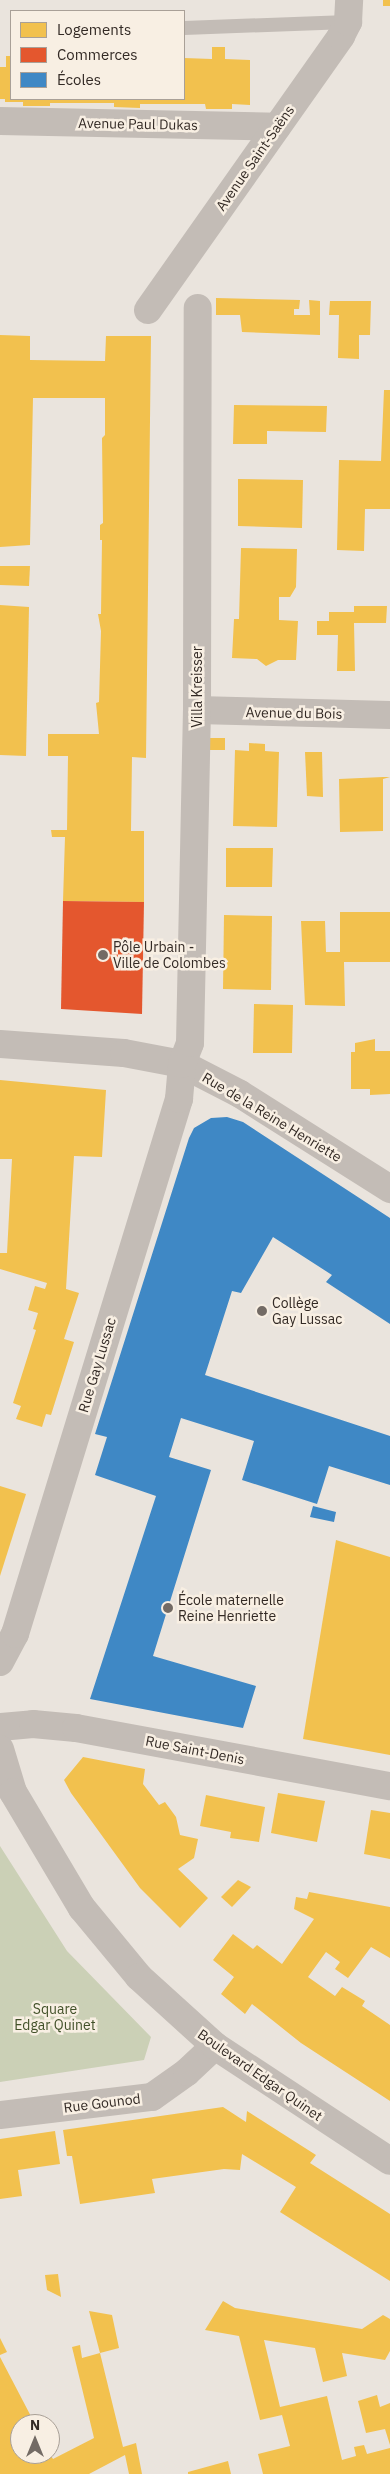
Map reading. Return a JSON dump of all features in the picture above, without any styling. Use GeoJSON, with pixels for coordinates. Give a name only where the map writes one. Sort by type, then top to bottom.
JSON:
{"type":"FeatureCollection","features":[{"type":"Feature","properties":{"kind":"street","name":"Avenue Saint-Saëns"},"geometry":{"type":"LineString","coordinates":[[148,310],[277,127],[348,11]]}},
{"type":"Feature","properties":{"kind":"street","name":"Avenue Paul Dukas"},"geometry":{"type":"LineString","coordinates":[[0,121],[277,127]]}},
{"type":"Feature","properties":{"kind":"street","name":"Villa Kreisser"},"geometry":{"type":"LineString","coordinates":[[182,1064],[190,1043],[197,710],[198,308]]}},
{"type":"Feature","properties":{"kind":"street","name":"Avenue du Bois"},"geometry":{"type":"LineString","coordinates":[[197,710],[390,715]]}},
{"type":"Feature","properties":{"kind":"street","name":"Rue de la Reine Henriette"},"geometry":{"type":"LineString","coordinates":[[0,1044],[124,1053],[182,1064],[240,1094],[390,1189]]}},
{"type":"Feature","properties":{"kind":"street","name":"Rue Gay Lussac"},"geometry":{"type":"LineString","coordinates":[[0,1662],[15,1634],[179,1099],[182,1064]]}},
{"type":"Feature","properties":{"kind":"street","name":"Rue Saint-Denis"},"geometry":{"type":"LineString","coordinates":[[0,1727],[33,1724],[76,1728],[390,1786]]}},
{"type":"Feature","properties":{"kind":"street","name":"Boulevard Edgar Quinet"},"geometry":{"type":"LineString","coordinates":[[0,1749],[14,1792],[82,1908],[139,1977],[215,2046],[390,2161]]}},
{"type":"Feature","properties":{"kind":"street","name":"Rue Gounod"},"geometry":{"type":"LineString","coordinates":[[0,2115],[152,2097],[187,2072],[215,2046]]}},
{"type":"Feature","properties":{"kind":"lane"},"geometry":{"type":"LineString","coordinates":[[185,28],[348,11]]}},
{"type":"Feature","properties":{"kind":"green space","name":"Square Edgar Quinet"},"geometry":{"type":"Polygon","coordinates":[[[0,1846],[67,1951],[151,2037],[144,2060],[0,2082],[0,1846]]]}},
{"type":"Feature","properties":{"kind":"building: Logements"},"geometry":{"type":"Polygon","coordinates":[[[383,0],[390,0],[390,6],[383,6],[383,0]]]}},
{"type":"Feature","properties":{"kind":"building: Logements"},"geometry":{"type":"Polygon","coordinates":[[[212,47],[225,47],[225,59],[250,60],[250,105],[232,104],[232,109],[206,109],[205,104],[140,104],[140,108],[114,107],[114,103],[50,103],[50,106],[23,106],[23,102],[5,102],[5,99],[0,99],[0,67],[6,67],[6,56],[10,56],[10,100],[185,100],[185,58],[212,59],[212,47]]]}},
{"type":"Feature","properties":{"kind":"building: Logements"},"geometry":{"type":"Polygon","coordinates":[[[216,298],[300,300],[299,309],[294,309],[294,315],[310,315],[309,300],[320,301],[320,335],[242,332],[240,315],[216,315],[216,298]]]}},
{"type":"Feature","properties":{"kind":"building: Logements"},"geometry":{"type":"Polygon","coordinates":[[[330,301],[371,301],[370,335],[359,335],[359,359],[338,358],[339,315],[329,315],[330,301]]]}},
{"type":"Feature","properties":{"kind":"building: Logements"},"geometry":{"type":"Polygon","coordinates":[[[0,335],[30,336],[30,360],[105,361],[106,336],[151,336],[146,758],[132,757],[131,831],[144,831],[144,902],[63,901],[65,837],[52,837],[51,830],[67,830],[68,756],[48,756],[48,734],[99,734],[96,703],[99,702],[101,631],[98,614],[101,614],[102,540],[100,540],[100,525],[103,523],[102,438],[105,435],[105,398],[33,398],[30,545],[0,547],[0,335]]]}},
{"type":"Feature","properties":{"kind":"building: Logements"},"geometry":{"type":"Polygon","coordinates":[[[384,390],[390,390],[390,509],[365,509],[364,551],[337,550],[339,460],[381,461],[384,390]]]}},
{"type":"Feature","properties":{"kind":"building: Logements"},"geometry":{"type":"Polygon","coordinates":[[[234,405],[327,406],[326,432],[267,431],[267,444],[233,444],[234,405]]]}},
{"type":"Feature","properties":{"kind":"building: Logements"},"geometry":{"type":"Polygon","coordinates":[[[238,479],[303,480],[302,528],[238,526],[238,479]]]}},
{"type":"Feature","properties":{"kind":"building: Logements"},"geometry":{"type":"Polygon","coordinates":[[[241,548],[297,549],[296,587],[290,597],[279,597],[279,620],[298,621],[296,660],[278,660],[266,666],[257,659],[232,658],[234,619],[239,619],[241,548]]]}},
{"type":"Feature","properties":{"kind":"building: Logements"},"geometry":{"type":"Polygon","coordinates":[[[0,566],[30,566],[29,586],[0,585],[0,566]]]}},
{"type":"Feature","properties":{"kind":"building: Logements"},"geometry":{"type":"Polygon","coordinates":[[[0,605],[29,607],[26,756],[0,755],[0,605]]]}},
{"type":"Feature","properties":{"kind":"building: Logements"},"geometry":{"type":"Polygon","coordinates":[[[354,606],[387,606],[386,623],[354,623],[355,671],[337,671],[338,635],[317,635],[317,621],[329,621],[329,612],[354,612],[354,606]]]}},
{"type":"Feature","properties":{"kind":"building: Logements"},"geometry":{"type":"Polygon","coordinates":[[[208,738],[225,738],[225,750],[208,750],[208,738]]]}},
{"type":"Feature","properties":{"kind":"building: Logements"},"geometry":{"type":"Polygon","coordinates":[[[249,743],[265,744],[265,751],[279,752],[277,827],[233,826],[235,750],[249,751],[249,743]]]}},
{"type":"Feature","properties":{"kind":"building: Logements"},"geometry":{"type":"Polygon","coordinates":[[[305,752],[322,752],[323,797],[307,796],[305,752]]]}},
{"type":"Feature","properties":{"kind":"building: Logements"},"geometry":{"type":"Polygon","coordinates":[[[390,777],[383,779],[383,831],[340,832],[339,779],[390,777]]]}},
{"type":"Feature","properties":{"kind":"building: Logements"},"geometry":{"type":"Polygon","coordinates":[[[226,848],[273,848],[272,887],[226,887],[226,848]]]}},
{"type":"Feature","properties":{"kind":"building: Logements"},"geometry":{"type":"Polygon","coordinates":[[[340,912],[390,912],[390,962],[344,962],[345,1006],[305,1005],[301,921],[325,921],[326,952],[340,952],[340,912]]]}},
{"type":"Feature","properties":{"kind":"building: Logements"},"geometry":{"type":"Polygon","coordinates":[[[224,915],[272,916],[271,990],[223,989],[224,915]]]}},
{"type":"Feature","properties":{"kind":"building: Logements"},"geometry":{"type":"Polygon","coordinates":[[[254,1004],[293,1005],[292,1053],[253,1053],[254,1004]]]}},
{"type":"Feature","properties":{"kind":"building: Logements"},"geometry":{"type":"Polygon","coordinates":[[[375,1039],[375,1051],[390,1051],[390,1094],[370,1095],[370,1089],[351,1089],[351,1052],[355,1052],[355,1043],[375,1039]]]}},
{"type":"Feature","properties":{"kind":"building: Logements"},"geometry":{"type":"Polygon","coordinates":[[[0,1080],[106,1090],[102,1157],[74,1156],[66,1289],[79,1293],[64,1339],[74,1342],[51,1415],[46,1414],[42,1427],[16,1419],[21,1406],[13,1403],[36,1330],[33,1329],[38,1313],[28,1310],[35,1286],[45,1289],[47,1283],[0,1269],[0,1253],[7,1253],[12,1159],[0,1159],[0,1080]]]}},
{"type":"Feature","properties":{"kind":"building: Logements"},"geometry":{"type":"Polygon","coordinates":[[[0,1486],[26,1494],[0,1576],[0,1486]]]}},
{"type":"Feature","properties":{"kind":"building: Logements"},"geometry":{"type":"Polygon","coordinates":[[[336,1540],[390,1557],[390,1755],[303,1739],[336,1540]]]}},
{"type":"Feature","properties":{"kind":"building: Logements"},"geometry":{"type":"Polygon","coordinates":[[[83,1757],[145,1769],[143,1784],[159,1805],[165,1802],[176,1817],[180,1835],[198,1839],[194,1858],[178,1869],[208,1898],[180,1928],[140,1888],[71,1793],[64,1780],[83,1757]]]}},
{"type":"Feature","properties":{"kind":"building: Logements"},"geometry":{"type":"Polygon","coordinates":[[[278,1793],[325,1801],[317,1842],[271,1833],[278,1793]]]}},
{"type":"Feature","properties":{"kind":"building: Logements"},"geometry":{"type":"Polygon","coordinates":[[[206,1795],[265,1807],[259,1842],[230,1838],[231,1832],[200,1826],[206,1795]]]}},
{"type":"Feature","properties":{"kind":"building: Logements"},"geometry":{"type":"Polygon","coordinates":[[[371,1810],[390,1813],[390,1859],[364,1854],[371,1810]]]}},
{"type":"Feature","properties":{"kind":"building: Logements"},"geometry":{"type":"Polygon","coordinates":[[[238,1880],[251,1887],[232,1907],[221,1897],[238,1880]]]}},
{"type":"Feature","properties":{"kind":"building: Logements"},"geometry":{"type":"Polygon","coordinates":[[[309,1892],[390,1907],[390,1958],[371,1947],[348,1978],[335,1969],[340,1962],[326,1952],[308,1977],[335,1996],[342,1987],[365,2001],[362,2006],[390,2025],[390,2101],[301,2043],[252,2004],[245,2014],[221,1994],[234,1977],[213,1960],[233,1934],[253,1949],[257,1945],[282,1964],[314,1919],[294,1909],[296,1897],[307,1899],[309,1892]]]}},
{"type":"Feature","properties":{"kind":"building: Logements"},"geometry":{"type":"Polygon","coordinates":[[[223,2107],[246,2122],[247,2111],[316,2155],[310,2163],[390,2214],[390,2281],[280,2212],[296,2187],[242,2154],[240,2170],[224,2169],[152,2179],[155,2193],[80,2204],[72,2156],[67,2156],[63,2130],[223,2107]]]}},
{"type":"Feature","properties":{"kind":"building: Logements"},"geometry":{"type":"Polygon","coordinates":[[[55,2131],[60,2164],[18,2170],[22,2196],[0,2199],[0,2139],[55,2131]]]}},
{"type":"Feature","properties":{"kind":"building: Logements"},"geometry":{"type":"Polygon","coordinates":[[[58,2274],[61,2297],[47,2290],[45,2275],[58,2274]]]}},
{"type":"Feature","properties":{"kind":"building: Logements"},"geometry":{"type":"Polygon","coordinates":[[[223,2301],[235,2308],[362,2329],[383,2315],[390,2319],[390,2351],[385,2360],[342,2353],[347,2376],[323,2382],[315,2348],[264,2340],[280,2407],[327,2396],[342,2460],[356,2456],[354,2447],[364,2445],[367,2454],[390,2448],[390,2474],[263,2474],[258,2454],[290,2446],[282,2415],[260,2420],[239,2336],[205,2330],[223,2301]]]}},
{"type":"Feature","properties":{"kind":"building: Logements"},"geometry":{"type":"Polygon","coordinates":[[[89,2311],[112,2315],[119,2348],[100,2353],[89,2311]]]}},
{"type":"Feature","properties":{"kind":"building: Logements"},"geometry":{"type":"Polygon","coordinates":[[[0,2338],[7,2352],[0,2355],[0,2338]]]}},
{"type":"Feature","properties":{"kind":"building: Logements"},"geometry":{"type":"Polygon","coordinates":[[[80,2345],[82,2358],[100,2353],[123,2447],[136,2443],[142,2474],[129,2474],[125,2455],[89,2474],[0,2474],[0,2357],[30,2414],[10,2414],[10,2464],[60,2464],[60,2455],[94,2438],[72,2347],[80,2345]]]}},
{"type":"Feature","properties":{"kind":"building: Logements"},"geometry":{"type":"Polygon","coordinates":[[[377,2395],[380,2407],[390,2403],[390,2445],[385,2429],[366,2433],[358,2401],[377,2395]]]}},
{"type":"Feature","properties":{"kind":"building: Logements"},"geometry":{"type":"Polygon","coordinates":[[[228,2461],[231,2474],[188,2474],[188,2472],[228,2461]]]}},
{"type":"Feature","properties":{"kind":"building: Commerces","name":"Pôle Urbain - Ville de Colombes"},"geometry":{"type":"Polygon","coordinates":[[[63,901],[144,902],[142,1014],[61,1009],[63,901]]]}},
{"type":"Feature","properties":{"kind":"building: Écoles","name":"Collège Gay Lussac"},"geometry":{"type":"Polygon","coordinates":[[[227,1117],[243,1122],[390,1218],[390,1324],[326,1282],[332,1275],[273,1237],[241,1293],[232,1291],[205,1375],[390,1436],[390,1485],[329,1466],[317,1504],[242,1480],[254,1441],[181,1418],[169,1457],[211,1470],[153,1656],[256,1686],[243,1728],[90,1699],[156,1496],[95,1475],[107,1437],[95,1434],[189,1138],[194,1128],[211,1118],[227,1117]]]}},
{"type":"Feature","properties":{"kind":"building: Écoles"},"geometry":{"type":"Polygon","coordinates":[[[313,1506],[336,1512],[334,1522],[310,1517],[313,1506]]]}},
{"type":"Feature","properties":{"kind":"place","name":"Pôle Urbain - Ville de Colombes"},"geometry":{"type":"Point","coordinates":[103,955]}},
{"type":"Feature","properties":{"kind":"place","name":"Collège Gay Lussac"},"geometry":{"type":"Point","coordinates":[262,1311]}},
{"type":"Feature","properties":{"kind":"place","name":"École maternelle Reine Henriette"},"geometry":{"type":"Point","coordinates":[168,1608]}}]}
